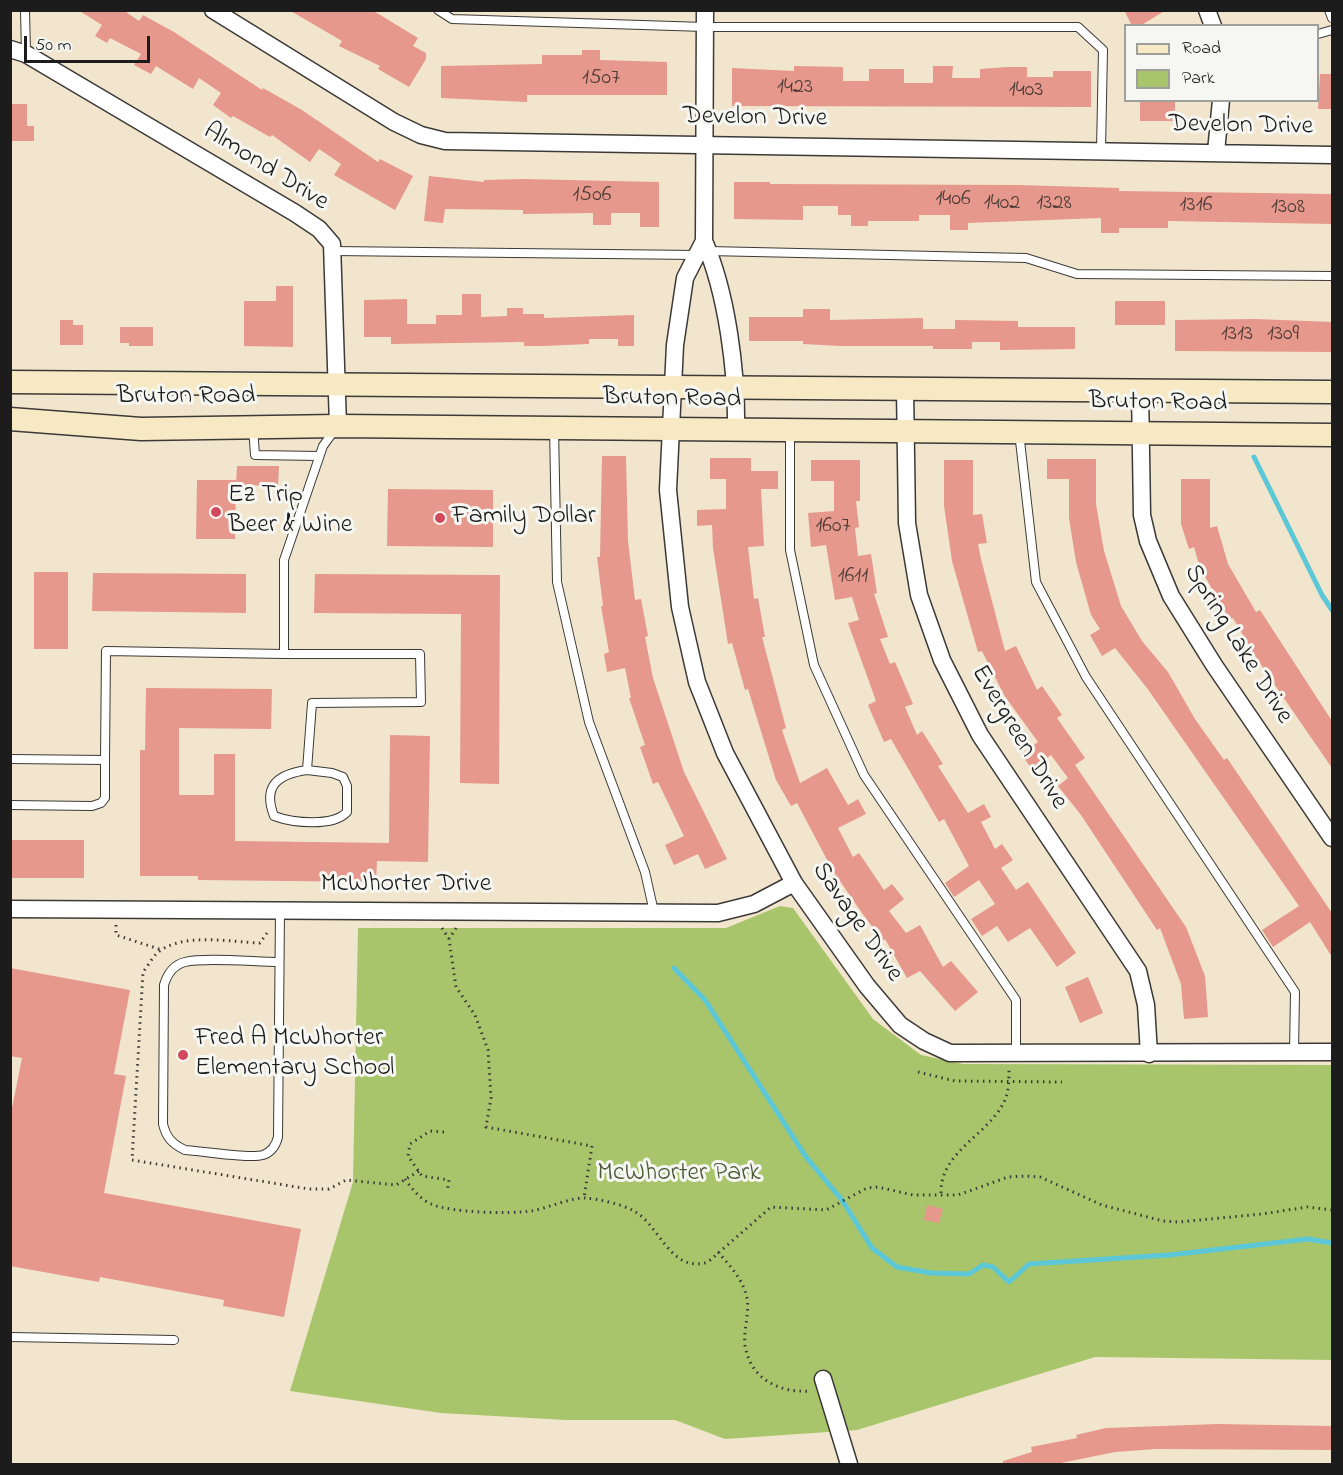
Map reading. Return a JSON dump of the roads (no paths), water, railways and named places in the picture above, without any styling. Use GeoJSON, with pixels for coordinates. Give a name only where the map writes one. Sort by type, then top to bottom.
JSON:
{"type":"FeatureCollection","features":[{"type":"Feature","properties":{"kind":"main road","name":"Bruton Road"},"geometry":{"type":"LineString","coordinates":[[10,382],[1332,392]]}},
{"type":"Feature","properties":{"kind":"main road","name":"Bruton Road"},"geometry":{"type":"LineString","coordinates":[[10,418],[141,429],[338,426],[1332,435]]}},
{"type":"Feature","properties":{"kind":"street","name":"Develon Drive"},"geometry":{"type":"LineString","coordinates":[[213,10],[394,122],[421,135],[445,141],[1332,154]]}},
{"type":"Feature","properties":{"kind":"street"},"geometry":{"type":"LineString","coordinates":[[705,19],[703,249],[715,267],[735,388],[736,429]]}},
{"type":"Feature","properties":{"kind":"street","name":"Almond Drive"},"geometry":{"type":"LineString","coordinates":[[18,51],[295,213],[318,229],[332,244],[338,426]]}},
{"type":"Feature","properties":{"kind":"street"},"geometry":{"type":"LineString","coordinates":[[1216,152],[1221,102]]}},
{"type":"Feature","properties":{"kind":"street","name":"Savage Drive"},"geometry":{"type":"LineString","coordinates":[[703,249],[685,278],[675,345],[668,490],[680,607],[697,682],[725,753],[794,883],[867,986],[900,1025],[924,1041],[950,1053],[1332,1052]]}},
{"type":"Feature","properties":{"kind":"street","name":"Evergreen Drive"},"geometry":{"type":"LineString","coordinates":[[905,389],[907,523],[919,595],[942,660],[980,735],[1138,971],[1146,1005],[1149,1054]]}},
{"type":"Feature","properties":{"kind":"street","name":"Spring Lake Drive"},"geometry":{"type":"LineString","coordinates":[[1140,390],[1142,515],[1148,541],[1172,596],[1215,665],[1332,838]]}},
{"type":"Feature","properties":{"kind":"street","name":"McWhorter Drive"},"geometry":{"type":"LineString","coordinates":[[10,909],[718,913],[754,904],[794,883]]}},
{"type":"Feature","properties":{"kind":"street"},"geometry":{"type":"LineString","coordinates":[[825,1384],[849,1464]]}},
{"type":"Feature","properties":{"kind":"lane"},"geometry":{"type":"LineString","coordinates":[[18,51],[25,10]]}},
{"type":"Feature","properties":{"kind":"lane"},"geometry":{"type":"LineString","coordinates":[[438,10],[452,19],[705,19],[1078,27],[1103,50],[1101,150]]}},
{"type":"Feature","properties":{"kind":"lane"},"geometry":{"type":"LineString","coordinates":[[1329,10],[1332,18]]}},
{"type":"Feature","properties":{"kind":"lane"},"geometry":{"type":"LineString","coordinates":[[332,251],[703,249],[1026,258],[1077,274],[1332,276]]}},
{"type":"Feature","properties":{"kind":"lane"},"geometry":{"type":"LineString","coordinates":[[284,654],[284,560],[323,446],[338,426]]}},
{"type":"Feature","properties":{"kind":"lane"},"geometry":{"type":"LineString","coordinates":[[253,427],[255,455],[320,456]]}},
{"type":"Feature","properties":{"kind":"lane"},"geometry":{"type":"LineString","coordinates":[[554,428],[557,582],[589,722],[645,872],[654,912]]}},
{"type":"Feature","properties":{"kind":"lane"},"geometry":{"type":"LineString","coordinates":[[790,430],[790,550],[814,665],[864,775],[1016,1000],[1013,1054]]}},
{"type":"Feature","properties":{"kind":"lane"},"geometry":{"type":"LineString","coordinates":[[1019,432],[1036,582],[1086,677],[1294,992],[1294,1053]]}},
{"type":"Feature","properties":{"kind":"lane"},"geometry":{"type":"LineString","coordinates":[[10,805],[92,806],[101,803],[105,798],[106,651],[420,654],[421,702],[312,703],[307,771]]}},
{"type":"Feature","properties":{"kind":"lane"},"geometry":{"type":"LineString","coordinates":[[10,759],[105,760]]}},
{"type":"Feature","properties":{"kind":"lane"},"geometry":{"type":"LineString","coordinates":[[307,771],[332,773],[343,777],[347,786],[347,812],[341,819],[332,821],[284,819],[274,816],[271,807],[272,788],[277,781],[285,774],[307,771]]}},
{"type":"Feature","properties":{"kind":"lane"},"geometry":{"type":"LineString","coordinates":[[279,910],[279,962],[278,1137],[273,1148],[257,1156],[185,1150],[177,1146],[165,1132],[163,1124],[164,986],[166,978],[177,965],[185,962],[279,962]]}},
{"type":"Feature","properties":{"kind":"lane"},"geometry":{"type":"LineString","coordinates":[[10,1337],[174,1340]]}},
{"type":"Feature","properties":{"kind":"waterway"},"geometry":{"type":"LineString","coordinates":[[1254,457],[1322,595],[1332,610]]}},
{"type":"Feature","properties":{"kind":"waterway"},"geometry":{"type":"LineString","coordinates":[[674,968],[705,1000],[806,1157],[842,1200],[872,1248],[897,1267],[931,1273],[969,1274],[983,1265],[993,1267],[1009,1282],[1029,1264],[1169,1255],[1308,1239],[1332,1243]]}},
{"type":"Feature","properties":{"kind":"place","name":"Ez Trip Beer & Wine"},"geometry":{"type":"Point","coordinates":[216,512]}},
{"type":"Feature","properties":{"kind":"place","name":"Family Dollar"},"geometry":{"type":"Point","coordinates":[440,518]}},
{"type":"Feature","properties":{"kind":"place","name":"Fred A McWhorter Elementary School"},"geometry":{"type":"Point","coordinates":[183,1055]}},
{"type":"Feature","properties":{"kind":"park label","name":"McWhorter Park"},"geometry":{"type":"Point","coordinates":[679,1175]}}]}
